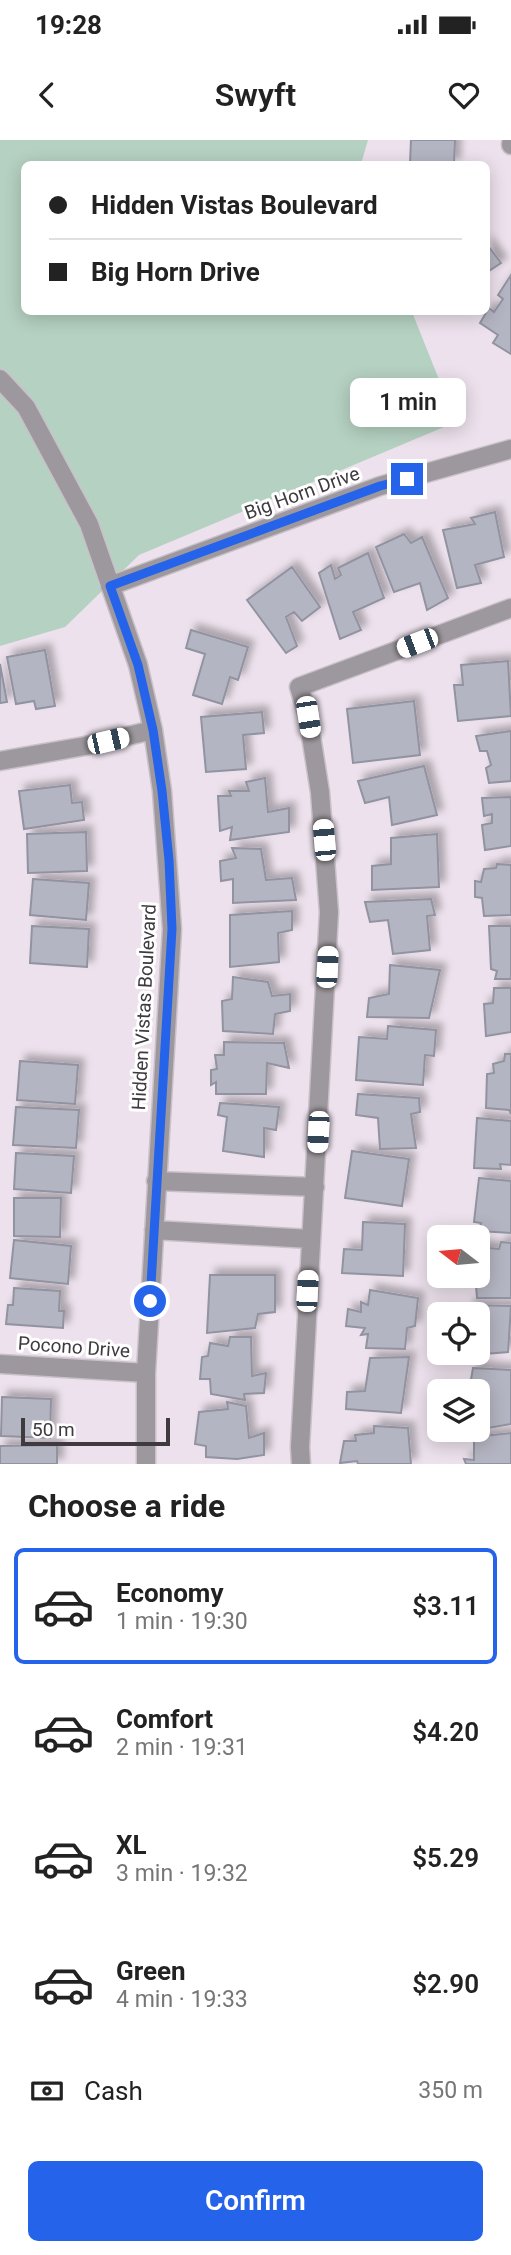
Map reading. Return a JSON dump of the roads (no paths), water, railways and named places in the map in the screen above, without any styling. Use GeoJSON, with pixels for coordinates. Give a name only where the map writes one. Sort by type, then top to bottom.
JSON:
{"type":"FeatureCollection","features":[{"type":"Feature","properties":{"kind":"street","name":"Hidden Vistas Boulevard"},"geometry":{"type":"LineString","coordinates":[[0,379],[26,407],[89,524],[138,665],[153,730],[162,791],[172,929],[146,1373],[146,1464]]}},
{"type":"Feature","properties":{"kind":"street","name":"Big Horn Drive"},"geometry":{"type":"LineString","coordinates":[[110,586],[380,486],[511,450]]}},
{"type":"Feature","properties":{"kind":"street"},"geometry":{"type":"LineString","coordinates":[[301,1464],[310,1238],[329,912],[320,792],[308,717],[299,687],[511,608]]}},
{"type":"Feature","properties":{"kind":"street"},"geometry":{"type":"LineString","coordinates":[[0,761],[85,746],[153,730]]}},
{"type":"Feature","properties":{"kind":"street"},"geometry":{"type":"LineString","coordinates":[[156,1181],[315,1187]]}},
{"type":"Feature","properties":{"kind":"street"},"geometry":{"type":"LineString","coordinates":[[154,1230],[310,1238]]}},
{"type":"Feature","properties":{"kind":"street","name":"Pocono Drive"},"geometry":{"type":"LineString","coordinates":[[0,1364],[146,1373]]}}]}
